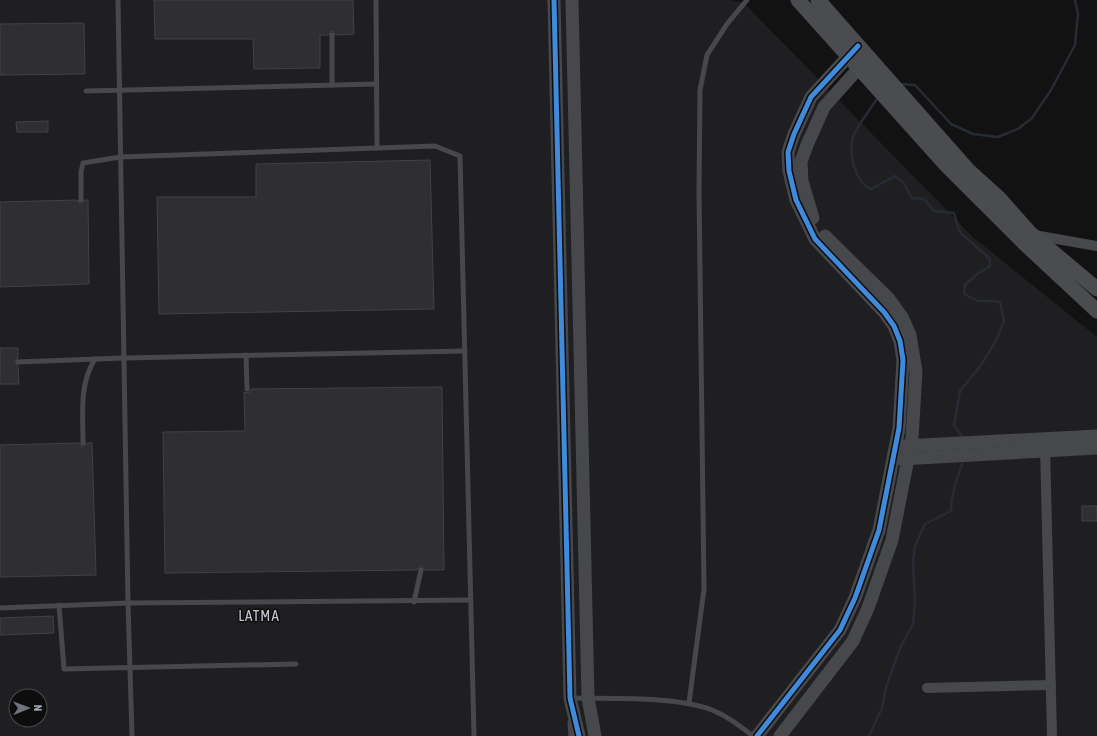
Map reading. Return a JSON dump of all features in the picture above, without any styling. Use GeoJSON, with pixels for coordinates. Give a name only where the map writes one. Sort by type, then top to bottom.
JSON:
{"type":"FeatureCollection","features":[{"type":"Feature","properties":{"kind":"main road"},"geometry":{"type":"LineString","coordinates":[[798,0],[853,51],[882,83],[898,101],[946,165],[1024,243],[1097,311]]}},
{"type":"Feature","properties":{"kind":"main road"},"geometry":{"type":"LineString","coordinates":[[818,0],[853,51]]}},
{"type":"Feature","properties":{"kind":"main road"},"geometry":{"type":"LineString","coordinates":[[898,101],[999,198],[1032,235],[1097,289]]}},
{"type":"Feature","properties":{"kind":"street"},"geometry":{"type":"LineString","coordinates":[[554,0],[570,698],[579,736]]}},
{"type":"Feature","properties":{"kind":"street"},"geometry":{"type":"LineString","coordinates":[[572,0],[588,698],[595,736]]}},
{"type":"Feature","properties":{"kind":"street"},"geometry":{"type":"LineString","coordinates":[[757,736],[840,630],[855,598],[880,530],[894,453],[903,382],[903,360],[900,341],[894,326],[884,312],[815,238],[796,200],[788,171],[788,152],[794,134],[811,97],[853,51]]}},
{"type":"Feature","properties":{"kind":"street"},"geometry":{"type":"LineString","coordinates":[[780,736],[853,641],[868,608],[892,540],[909,452],[916,378],[910,335],[902,317],[889,299],[818,228],[809,210],[802,181],[801,162],[824,107],[863,62]]}},
{"type":"Feature","properties":{"kind":"street"},"geometry":{"type":"LineString","coordinates":[[1032,235],[1097,246]]}},
{"type":"Feature","properties":{"kind":"street"},"geometry":{"type":"LineString","coordinates":[[1045,445],[1097,436]]}},
{"type":"Feature","properties":{"kind":"street"},"geometry":{"type":"LineString","coordinates":[[894,453],[1045,445],[1097,448]]}},
{"type":"Feature","properties":{"kind":"street"},"geometry":{"type":"LineString","coordinates":[[1045,445],[1052,736]]}},
{"type":"Feature","properties":{"kind":"street"},"geometry":{"type":"LineString","coordinates":[[927,688],[1051,685]]}},
{"type":"Feature","properties":{"kind":"lane"},"geometry":{"type":"LineString","coordinates":[[118,0],[128,603],[132,736]]}},
{"type":"Feature","properties":{"kind":"lane"},"geometry":{"type":"LineString","coordinates":[[376,0],[377,148]]}},
{"type":"Feature","properties":{"kind":"lane"},"geometry":{"type":"LineString","coordinates":[[689,703],[704,589],[699,191],[700,90],[707,55],[727,24],[748,0]]}},
{"type":"Feature","properties":{"kind":"lane"},"geometry":{"type":"LineString","coordinates":[[332,35],[332,85]]}},
{"type":"Feature","properties":{"kind":"lane"},"geometry":{"type":"LineString","coordinates":[[86,91],[376,84]]}},
{"type":"Feature","properties":{"kind":"lane"},"geometry":{"type":"LineString","coordinates":[[81,200],[81,172],[83,163],[120,157],[435,146],[460,156],[474,736]]}},
{"type":"Feature","properties":{"kind":"lane"},"geometry":{"type":"LineString","coordinates":[[18,362],[124,358],[465,351]]}},
{"type":"Feature","properties":{"kind":"lane"},"geometry":{"type":"LineString","coordinates":[[246,356],[247,389]]}},
{"type":"Feature","properties":{"kind":"lane"},"geometry":{"type":"LineString","coordinates":[[84,443],[83,386],[87,371],[95,359]]}},
{"type":"Feature","properties":{"kind":"lane"},"geometry":{"type":"LineString","coordinates":[[414,602],[421,570]]}},
{"type":"Feature","properties":{"kind":"lane"},"geometry":{"type":"LineString","coordinates":[[0,608],[128,603],[414,602],[470,600]]}},
{"type":"Feature","properties":{"kind":"lane"},"geometry":{"type":"LineString","coordinates":[[59,605],[64,669],[296,664]]}},
{"type":"Feature","properties":{"kind":"lane"},"geometry":{"type":"LineString","coordinates":[[571,736],[570,698],[689,703],[717,712],[734,721],[753,736]]}},
{"type":"Feature","properties":{"kind":"shaded area"},"geometry":{"type":"Polygon","coordinates":[[[0,0],[731,0],[744,3],[974,238],[1097,337],[1097,736],[0,736],[0,0]]]}},
{"type":"Feature","properties":{"kind":"building"},"geometry":{"type":"Polygon","coordinates":[[[154,0],[353,0],[354,34],[336,35],[332,31],[328,35],[320,35],[320,68],[254,69],[253,39],[155,39],[154,0]]]}},
{"type":"Feature","properties":{"kind":"building"},"geometry":{"type":"Polygon","coordinates":[[[84,23],[85,74],[0,75],[0,24],[84,23]]]}},
{"type":"Feature","properties":{"kind":"building"},"geometry":{"type":"Polygon","coordinates":[[[48,121],[48,132],[17,132],[16,122],[48,121]]]}},
{"type":"Feature","properties":{"kind":"building"},"geometry":{"type":"Polygon","coordinates":[[[430,160],[434,309],[159,314],[157,197],[256,197],[256,164],[430,160]]]}},
{"type":"Feature","properties":{"kind":"building"},"geometry":{"type":"Polygon","coordinates":[[[77,200],[81,204],[85,200],[88,200],[89,284],[0,287],[0,202],[77,200]]]}},
{"type":"Feature","properties":{"kind":"building"},"geometry":{"type":"Polygon","coordinates":[[[0,348],[18,348],[18,358],[14,362],[18,366],[19,384],[0,384],[0,348]]]}},
{"type":"Feature","properties":{"kind":"building"},"geometry":{"type":"Polygon","coordinates":[[[442,387],[444,570],[425,570],[421,566],[417,570],[165,573],[163,432],[245,431],[244,392],[249,393],[251,389],[442,387]]]}},
{"type":"Feature","properties":{"kind":"building"},"geometry":{"type":"Polygon","coordinates":[[[79,443],[83,447],[87,443],[92,443],[96,575],[0,577],[0,445],[79,443]]]}},
{"type":"Feature","properties":{"kind":"building"},"geometry":{"type":"Polygon","coordinates":[[[1082,506],[1097,506],[1097,521],[1082,521],[1082,506]]]}},
{"type":"Feature","properties":{"kind":"building"},"geometry":{"type":"Polygon","coordinates":[[[53,616],[54,633],[0,635],[0,618],[53,616]]]}},
{"type":"Feature","properties":{"kind":"waterway"},"geometry":{"type":"LineString","coordinates":[[898,84],[915,85],[951,124],[973,134],[998,137],[1018,129],[1032,118],[1051,90],[1075,45],[1078,14],[1075,0]]}},
{"type":"Feature","properties":{"kind":"waterway"},"geometry":{"type":"LineString","coordinates":[[880,98],[876,100],[853,137],[851,151],[852,159],[854,167],[861,180],[871,189],[895,176],[903,182],[912,198],[924,199],[934,211],[954,213],[959,230],[962,234],[990,259],[990,266],[977,274],[965,285],[964,294],[978,301],[1000,302],[1004,321],[996,341],[979,368],[960,391],[954,425],[963,438]]}},
{"type":"Feature","properties":{"kind":"waterway"},"geometry":{"type":"LineString","coordinates":[[869,736],[882,708],[886,687],[901,646],[913,624],[915,603],[913,561],[915,546],[925,524],[951,511],[957,478],[964,459]]}},
{"type":"Feature","properties":{"kind":"cycle path"},"geometry":{"type":"LineString","coordinates":[[554,0],[570,698],[579,736]]}},
{"type":"Feature","properties":{"kind":"cycle path"},"geometry":{"type":"LineString","coordinates":[[757,736],[840,630],[855,598],[879,530],[899,428],[903,360],[900,341],[894,326],[884,312],[815,239],[796,200],[789,171],[788,152],[794,134],[811,97],[858,46]]}},
{"type":"Feature","properties":{"kind":"district","name":"LATMA"},"geometry":{"type":"Point","coordinates":[259,615]}}]}
